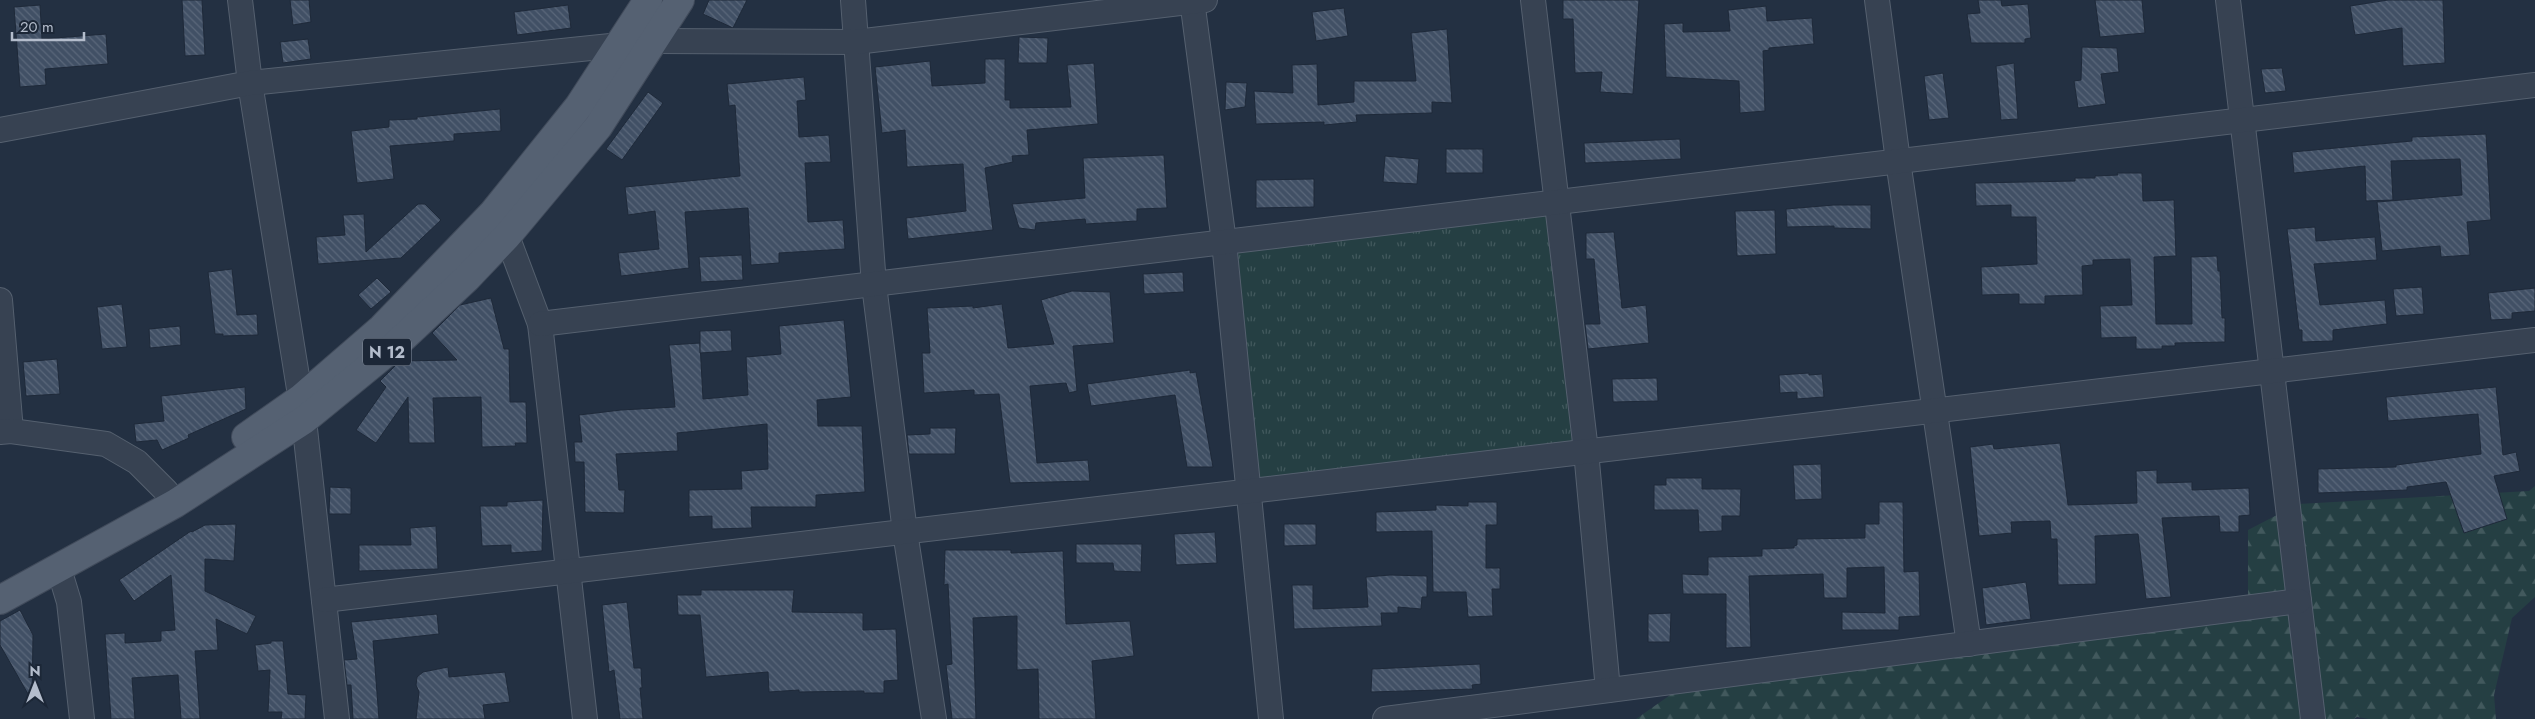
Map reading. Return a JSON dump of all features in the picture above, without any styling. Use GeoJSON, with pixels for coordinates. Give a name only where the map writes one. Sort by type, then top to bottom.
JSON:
{"type":"FeatureCollection","features":[{"type":"Feature","properties":{"kind":"main road","name":"N 12"},"geometry":{"type":"LineString","coordinates":[[0,580],[166,491],[302,410],[493,213],[579,106],[648,0]]}},
{"type":"Feature","properties":{"kind":"main road","name":"N 12"},"geometry":{"type":"LineString","coordinates":[[0,600],[176,503],[302,410],[392,348],[467,278],[507,236],[598,127],[656,41],[680,0]]}},
{"type":"Feature","properties":{"kind":"street"},"geometry":{"type":"LineString","coordinates":[[240,0],[250,83],[302,410],[337,719]]}},
{"type":"Feature","properties":{"kind":"street"},"geometry":{"type":"LineString","coordinates":[[853,0],[874,284],[905,532],[934,719]]}},
{"type":"Feature","properties":{"kind":"street"},"geometry":{"type":"LineString","coordinates":[[1533,0],[1586,451],[1608,690]]}},
{"type":"Feature","properties":{"kind":"street"},"geometry":{"type":"LineString","coordinates":[[1877,0],[1898,161],[1969,644]]}},
{"type":"Feature","properties":{"kind":"street"},"geometry":{"type":"LineString","coordinates":[[2228,0],[2313,719]]}},
{"type":"Feature","properties":{"kind":"street"},"geometry":{"type":"LineString","coordinates":[[656,41],[856,42],[1196,1],[1224,242],[1271,719]]}},
{"type":"Feature","properties":{"kind":"street"},"geometry":{"type":"LineString","coordinates":[[0,130],[250,83],[620,45]]}},
{"type":"Feature","properties":{"kind":"street"},"geometry":{"type":"LineString","coordinates":[[540,324],[2535,85]]}},
{"type":"Feature","properties":{"kind":"street"},"geometry":{"type":"LineString","coordinates":[[493,213],[507,236],[540,324],[586,719]]}},
{"type":"Feature","properties":{"kind":"street"},"geometry":{"type":"LineString","coordinates":[[0,300],[6,432],[106,444],[138,462],[166,491]]}},
{"type":"Feature","properties":{"kind":"street"},"geometry":{"type":"LineString","coordinates":[[324,600],[2535,340]]}},
{"type":"Feature","properties":{"kind":"street"},"geometry":{"type":"LineString","coordinates":[[59,569],[69,602],[82,719]]}},
{"type":"Feature","properties":{"kind":"street"},"geometry":{"type":"LineString","coordinates":[[1385,719],[2299,601]]}},
{"type":"Feature","properties":{"kind":"green space"},"geometry":{"type":"Polygon","coordinates":[[[1558,202],[1586,451],[1250,491],[1224,242],[1558,202]]]}},
{"type":"Feature","properties":{"kind":"green space"},"geometry":{"type":"Polygon","coordinates":[[[2535,486],[2535,597],[2512,618],[2494,695],[2496,719],[2369,719],[2357,717],[2354,719],[1636,719],[1693,679],[2248,608],[2248,530],[2298,504],[2529,491],[2535,486]]]}},
{"type":"Feature","properties":{"kind":"building"},"geometry":{"type":"Polygon","coordinates":[[[182,0],[202,0],[205,55],[185,56],[182,0]]]}},
{"type":"Feature","properties":{"kind":"building"},"geometry":{"type":"Polygon","coordinates":[[[290,0],[309,0],[311,22],[293,25],[290,0]]]}},
{"type":"Feature","properties":{"kind":"building"},"geometry":{"type":"Polygon","coordinates":[[[709,0],[747,0],[733,28],[703,14],[709,0]]]}},
{"type":"Feature","properties":{"kind":"building"},"geometry":{"type":"Polygon","coordinates":[[[1563,0],[1639,0],[1633,94],[1600,92],[1602,72],[1575,73],[1573,19],[1563,19],[1563,0]]]}},
{"type":"Feature","properties":{"kind":"building"},"geometry":{"type":"Polygon","coordinates":[[[1978,0],[2001,0],[2002,6],[2028,4],[2031,38],[2025,39],[2025,43],[1971,43],[1967,14],[1980,13],[1978,0]]]}},
{"type":"Feature","properties":{"kind":"building"},"geometry":{"type":"Polygon","coordinates":[[[2095,0],[2142,0],[2145,33],[2100,37],[2095,0]]]}},
{"type":"Feature","properties":{"kind":"building"},"geometry":{"type":"Polygon","coordinates":[[[2388,0],[2443,0],[2445,63],[2403,66],[2402,28],[2355,35],[2350,6],[2388,0]]]}},
{"type":"Feature","properties":{"kind":"building"},"geometry":{"type":"Polygon","coordinates":[[[40,5],[42,39],[106,34],[108,64],[45,69],[46,85],[20,87],[14,7],[40,5]]]}},
{"type":"Feature","properties":{"kind":"building"},"geometry":{"type":"Polygon","coordinates":[[[568,5],[571,28],[517,35],[514,12],[568,5]]]}},
{"type":"Feature","properties":{"kind":"building"},"geometry":{"type":"Polygon","coordinates":[[[1766,6],[1767,21],[1812,18],[1814,44],[1769,48],[1769,50],[1763,51],[1765,111],[1740,113],[1739,81],[1666,77],[1664,24],[1683,23],[1683,32],[1730,31],[1728,10],[1766,6]]]}},
{"type":"Feature","properties":{"kind":"building"},"geometry":{"type":"Polygon","coordinates":[[[1344,8],[1348,36],[1316,41],[1312,12],[1344,8]]]}},
{"type":"Feature","properties":{"kind":"building"},"geometry":{"type":"Polygon","coordinates":[[[1447,29],[1452,103],[1432,102],[1432,113],[1356,115],[1357,122],[1324,125],[1324,122],[1256,124],[1254,91],[1293,93],[1292,65],[1317,64],[1318,105],[1354,102],[1354,81],[1416,81],[1411,33],[1447,29]]]}},
{"type":"Feature","properties":{"kind":"building"},"geometry":{"type":"Polygon","coordinates":[[[1019,37],[1048,38],[1047,63],[1018,63],[1019,37]]]}},
{"type":"Feature","properties":{"kind":"building"},"geometry":{"type":"Polygon","coordinates":[[[308,39],[311,59],[283,63],[280,42],[308,39]]]}},
{"type":"Feature","properties":{"kind":"building"},"geometry":{"type":"Polygon","coordinates":[[[2082,47],[2117,48],[2119,72],[2101,74],[2106,104],[2078,108],[2074,81],[2081,80],[2082,47]]]}},
{"type":"Feature","properties":{"kind":"building"},"geometry":{"type":"Polygon","coordinates":[[[985,59],[1005,59],[1005,100],[1010,100],[1010,108],[1071,107],[1067,65],[1094,63],[1098,124],[1027,130],[1029,155],[1012,156],[1013,162],[985,168],[993,230],[908,239],[906,218],[966,211],[963,164],[907,167],[905,130],[882,133],[875,67],[930,61],[932,86],[985,83],[985,59]]]}},
{"type":"Feature","properties":{"kind":"building"},"geometry":{"type":"Polygon","coordinates":[[[2014,63],[2018,119],[2001,120],[1996,66],[2014,63]]]}},
{"type":"Feature","properties":{"kind":"building"},"geometry":{"type":"Polygon","coordinates":[[[2282,68],[2286,91],[2265,93],[2261,69],[2282,68]]]}},
{"type":"Feature","properties":{"kind":"building"},"geometry":{"type":"Polygon","coordinates":[[[1943,73],[1949,118],[1929,120],[1924,76],[1943,73]]]}},
{"type":"Feature","properties":{"kind":"building"},"geometry":{"type":"Polygon","coordinates":[[[804,77],[806,100],[797,101],[799,137],[829,135],[831,162],[805,163],[808,222],[843,220],[845,249],[779,253],[779,263],[751,265],[748,208],[685,212],[689,268],[621,276],[618,253],[659,249],[655,211],[628,215],[625,187],[740,176],[735,105],[729,106],[727,84],[804,77]]]}},
{"type":"Feature","properties":{"kind":"building"},"geometry":{"type":"Polygon","coordinates":[[[1226,82],[1247,83],[1245,107],[1225,110],[1226,82]]]}},
{"type":"Feature","properties":{"kind":"building"},"geometry":{"type":"Polygon","coordinates":[[[648,92],[663,103],[622,160],[606,149],[648,92]]]}},
{"type":"Feature","properties":{"kind":"building"},"geometry":{"type":"Polygon","coordinates":[[[500,109],[501,131],[454,134],[454,141],[390,146],[394,179],[357,183],[351,131],[389,127],[389,120],[417,119],[417,117],[500,109]]]}},
{"type":"Feature","properties":{"kind":"building"},"geometry":{"type":"Polygon","coordinates":[[[2486,134],[2491,220],[2467,222],[2470,255],[2441,257],[2440,246],[2382,251],[2377,202],[2462,195],[2460,159],[2391,161],[2393,200],[2366,201],[2365,166],[2294,173],[2292,152],[2412,141],[2412,137],[2486,134]]]}},
{"type":"Feature","properties":{"kind":"building"},"geometry":{"type":"Polygon","coordinates":[[[1680,139],[1681,159],[1585,163],[1584,143],[1680,139]]]}},
{"type":"Feature","properties":{"kind":"building"},"geometry":{"type":"Polygon","coordinates":[[[1446,149],[1483,149],[1483,173],[1446,173],[1446,149]]]}},
{"type":"Feature","properties":{"kind":"building"},"geometry":{"type":"Polygon","coordinates":[[[1164,155],[1167,208],[1137,209],[1137,221],[1086,224],[1085,219],[1036,223],[1035,230],[1019,228],[1012,204],[1085,198],[1083,158],[1164,155]]]}},
{"type":"Feature","properties":{"kind":"building"},"geometry":{"type":"Polygon","coordinates":[[[1385,156],[1419,159],[1417,184],[1383,182],[1385,156]]]}},
{"type":"Feature","properties":{"kind":"building"},"geometry":{"type":"Polygon","coordinates":[[[2117,173],[2142,173],[2143,201],[2174,200],[2176,256],[2154,257],[2156,324],[2192,324],[2191,257],[2217,256],[2218,271],[2220,271],[2222,318],[2225,318],[2225,342],[2175,343],[2175,346],[2162,346],[2162,349],[2136,349],[2136,337],[2101,338],[2100,306],[2132,305],[2130,259],[2093,260],[2093,265],[2082,266],[2083,295],[2045,296],[2045,304],[2019,304],[2019,294],[1982,295],[1981,267],[2037,264],[2036,217],[2011,217],[2011,205],[1976,206],[1975,183],[2075,181],[2075,178],[2095,178],[2095,176],[2118,175],[2117,173]]]}},
{"type":"Feature","properties":{"kind":"building"},"geometry":{"type":"Polygon","coordinates":[[[1314,179],[1314,207],[1256,208],[1256,180],[1314,179]]]}},
{"type":"Feature","properties":{"kind":"building"},"geometry":{"type":"Polygon","coordinates":[[[418,204],[425,204],[441,220],[401,258],[318,264],[316,237],[345,235],[343,215],[364,214],[366,252],[418,204]]]}},
{"type":"Feature","properties":{"kind":"building"},"geometry":{"type":"Polygon","coordinates":[[[1834,205],[1871,205],[1871,229],[1834,228],[1834,226],[1787,227],[1786,209],[1834,205]]]}},
{"type":"Feature","properties":{"kind":"building"},"geometry":{"type":"Polygon","coordinates":[[[1775,210],[1776,254],[1737,256],[1735,211],[1775,210]]]}},
{"type":"Feature","properties":{"kind":"building"},"geometry":{"type":"Polygon","coordinates":[[[2315,227],[2316,241],[2375,237],[2377,260],[2314,264],[2320,305],[2385,300],[2387,324],[2333,330],[2333,341],[2302,342],[2302,330],[2299,330],[2287,229],[2315,227]]]}},
{"type":"Feature","properties":{"kind":"building"},"geometry":{"type":"Polygon","coordinates":[[[1614,232],[1622,308],[1646,305],[1649,343],[1588,349],[1585,324],[1600,324],[1594,259],[1586,259],[1586,233],[1614,232]]]}},
{"type":"Feature","properties":{"kind":"building"},"geometry":{"type":"Polygon","coordinates":[[[742,255],[743,280],[701,282],[699,257],[742,255]]]}},
{"type":"Feature","properties":{"kind":"building"},"geometry":{"type":"Polygon","coordinates":[[[232,269],[237,315],[257,314],[258,335],[223,336],[223,334],[215,334],[208,272],[232,269]]]}},
{"type":"Feature","properties":{"kind":"building"},"geometry":{"type":"Polygon","coordinates":[[[1183,272],[1184,292],[1144,294],[1143,274],[1183,272]]]}},
{"type":"Feature","properties":{"kind":"building"},"geometry":{"type":"Polygon","coordinates":[[[377,278],[391,292],[371,309],[358,295],[377,278]]]}},
{"type":"Feature","properties":{"kind":"building"},"geometry":{"type":"Polygon","coordinates":[[[2422,287],[2424,314],[2396,316],[2393,289],[2422,287]]]}},
{"type":"Feature","properties":{"kind":"building"},"geometry":{"type":"Polygon","coordinates":[[[2535,288],[2535,311],[2512,313],[2512,319],[2491,320],[2488,293],[2535,288]]]}},
{"type":"Feature","properties":{"kind":"building"},"geometry":{"type":"Polygon","coordinates":[[[1072,291],[1110,292],[1114,343],[1073,346],[1077,391],[1069,393],[1066,383],[1030,386],[1037,463],[1088,460],[1090,481],[1010,483],[999,394],[974,395],[974,390],[924,393],[922,353],[930,353],[927,308],[973,306],[973,308],[1002,304],[1008,348],[1054,344],[1041,300],[1072,291]]]}},
{"type":"Feature","properties":{"kind":"building"},"geometry":{"type":"Polygon","coordinates":[[[491,298],[504,349],[509,349],[510,402],[526,402],[527,443],[515,443],[516,446],[482,447],[481,397],[433,398],[435,443],[409,443],[408,397],[376,443],[356,430],[386,387],[380,381],[400,361],[457,360],[432,333],[460,305],[491,298]]]}},
{"type":"Feature","properties":{"kind":"building"},"geometry":{"type":"Polygon","coordinates":[[[122,304],[127,347],[102,349],[97,307],[122,304]]]}},
{"type":"Feature","properties":{"kind":"building"},"geometry":{"type":"Polygon","coordinates":[[[844,320],[851,397],[817,400],[818,426],[862,426],[865,492],[816,495],[816,507],[751,507],[752,528],[712,529],[712,516],[689,517],[689,490],[742,489],[741,471],[768,469],[767,424],[677,433],[678,451],[616,454],[619,490],[625,490],[624,513],[585,512],[584,462],[575,462],[574,442],[582,442],[579,415],[675,407],[669,345],[700,343],[703,399],[748,395],[746,357],[781,354],[779,326],[844,320]]]}},
{"type":"Feature","properties":{"kind":"building"},"geometry":{"type":"Polygon","coordinates":[[[180,326],[181,345],[150,348],[149,329],[180,326]]]}},
{"type":"Feature","properties":{"kind":"building"},"geometry":{"type":"Polygon","coordinates":[[[731,330],[732,351],[700,353],[700,331],[731,330]]]}},
{"type":"Feature","properties":{"kind":"building"},"geometry":{"type":"Polygon","coordinates":[[[57,359],[60,394],[26,396],[23,362],[57,359]]]}},
{"type":"Feature","properties":{"kind":"building"},"geometry":{"type":"Polygon","coordinates":[[[1190,370],[1190,373],[1196,372],[1213,467],[1187,467],[1175,395],[1091,406],[1087,384],[1190,370]]]}},
{"type":"Feature","properties":{"kind":"building"},"geometry":{"type":"Polygon","coordinates":[[[1809,373],[1809,375],[1822,374],[1824,397],[1797,399],[1797,392],[1780,393],[1779,375],[1809,373]]]}},
{"type":"Feature","properties":{"kind":"building"},"geometry":{"type":"Polygon","coordinates":[[[1657,378],[1658,401],[1613,402],[1612,379],[1657,378]]]}},
{"type":"Feature","properties":{"kind":"building"},"geometry":{"type":"Polygon","coordinates":[[[245,387],[246,409],[188,435],[189,438],[162,450],[157,440],[136,442],[134,424],[164,421],[161,396],[245,387]]]}},
{"type":"Feature","properties":{"kind":"building"},"geometry":{"type":"Polygon","coordinates":[[[2496,387],[2503,455],[2516,452],[2520,471],[2494,476],[2507,519],[2464,533],[2446,482],[2407,487],[2407,490],[2318,493],[2318,469],[2396,467],[2396,465],[2481,454],[2478,414],[2388,421],[2386,397],[2496,387]]]}},
{"type":"Feature","properties":{"kind":"building"},"geometry":{"type":"Polygon","coordinates":[[[930,428],[956,428],[955,454],[909,454],[907,435],[930,434],[930,428]]]}},
{"type":"Feature","properties":{"kind":"building"},"geometry":{"type":"Polygon","coordinates":[[[2060,443],[2068,505],[2137,503],[2136,471],[2157,470],[2157,483],[2192,482],[2192,490],[2249,488],[2250,515],[2239,516],[2239,532],[2220,532],[2219,516],[2162,518],[2171,597],[2146,599],[2138,534],[2095,536],[2096,584],[2058,585],[2057,539],[2051,539],[2050,521],[2011,522],[2012,533],[1979,536],[1970,447],[1993,444],[1994,449],[2060,443]]]}},
{"type":"Feature","properties":{"kind":"building"},"geometry":{"type":"Polygon","coordinates":[[[1821,464],[1822,499],[1795,500],[1793,465],[1821,464]]]}},
{"type":"Feature","properties":{"kind":"building"},"geometry":{"type":"Polygon","coordinates":[[[1666,478],[1702,478],[1702,489],[1741,489],[1740,516],[1722,516],[1722,531],[1699,532],[1698,510],[1654,510],[1654,485],[1666,485],[1666,478]]]}},
{"type":"Feature","properties":{"kind":"building"},"geometry":{"type":"Polygon","coordinates":[[[330,487],[351,488],[351,514],[329,514],[330,487]]]}},
{"type":"Feature","properties":{"kind":"building"},"geometry":{"type":"Polygon","coordinates":[[[543,500],[542,551],[511,553],[511,545],[482,546],[480,506],[507,506],[507,502],[543,500]]]}},
{"type":"Feature","properties":{"kind":"building"},"geometry":{"type":"Polygon","coordinates":[[[1468,502],[1497,502],[1497,525],[1486,525],[1486,568],[1500,568],[1500,589],[1492,589],[1493,616],[1468,617],[1466,592],[1433,592],[1432,531],[1376,532],[1376,512],[1436,510],[1436,505],[1468,506],[1468,502]]]}},
{"type":"Feature","properties":{"kind":"building"},"geometry":{"type":"Polygon","coordinates":[[[1879,502],[1903,502],[1904,572],[1919,571],[1920,616],[1899,617],[1899,630],[1842,630],[1842,612],[1885,613],[1884,567],[1847,568],[1847,598],[1824,598],[1823,574],[1749,576],[1751,647],[1726,648],[1726,594],[1683,594],[1682,574],[1708,575],[1708,557],[1762,556],[1762,549],[1794,548],[1797,545],[1797,539],[1865,538],[1865,524],[1879,524],[1879,502]]]}},
{"type":"Feature","properties":{"kind":"building"},"geometry":{"type":"Polygon","coordinates":[[[236,524],[234,561],[205,559],[205,591],[256,616],[247,634],[216,619],[218,650],[195,651],[200,719],[181,719],[178,675],[132,678],[135,719],[111,719],[105,634],[125,633],[125,643],[161,641],[161,631],[175,630],[171,575],[134,601],[119,580],[191,531],[205,525],[236,524]]]}},
{"type":"Feature","properties":{"kind":"building"},"geometry":{"type":"Polygon","coordinates":[[[1284,524],[1316,524],[1316,545],[1284,546],[1284,524]]]}},
{"type":"Feature","properties":{"kind":"building"},"geometry":{"type":"Polygon","coordinates":[[[436,526],[438,569],[359,571],[359,545],[411,545],[410,528],[436,526]]]}},
{"type":"Feature","properties":{"kind":"building"},"geometry":{"type":"Polygon","coordinates":[[[1215,532],[1217,563],[1176,565],[1174,534],[1215,532]]]}},
{"type":"Feature","properties":{"kind":"building"},"geometry":{"type":"Polygon","coordinates":[[[1076,544],[1142,544],[1141,572],[1114,571],[1113,563],[1076,563],[1076,544]]]}},
{"type":"Feature","properties":{"kind":"building"},"geometry":{"type":"Polygon","coordinates":[[[945,550],[1011,550],[1011,553],[1063,551],[1066,624],[1130,621],[1134,656],[1092,661],[1096,719],[1039,719],[1038,669],[1017,670],[1017,616],[973,618],[976,719],[952,719],[946,665],[952,664],[948,584],[944,585],[945,550]]]}},
{"type":"Feature","properties":{"kind":"building"},"geometry":{"type":"Polygon","coordinates":[[[1390,575],[1427,576],[1427,597],[1422,597],[1421,609],[1398,607],[1398,613],[1381,613],[1382,626],[1294,629],[1292,585],[1313,585],[1313,609],[1368,607],[1366,577],[1390,575]]]}},
{"type":"Feature","properties":{"kind":"building"},"geometry":{"type":"Polygon","coordinates":[[[2026,582],[2031,619],[1986,625],[1982,588],[2026,582]]]}},
{"type":"Feature","properties":{"kind":"building"},"geometry":{"type":"Polygon","coordinates":[[[701,590],[794,590],[792,612],[863,613],[863,630],[896,629],[898,680],[884,681],[884,693],[864,693],[864,691],[799,692],[799,690],[769,692],[768,672],[706,677],[700,615],[678,615],[677,595],[701,595],[701,590]]]}},
{"type":"Feature","properties":{"kind":"building"},"geometry":{"type":"Polygon","coordinates":[[[627,602],[634,668],[641,668],[642,688],[640,688],[643,719],[620,719],[614,670],[609,672],[602,605],[627,602]]]}},
{"type":"Feature","properties":{"kind":"building"},"geometry":{"type":"Polygon","coordinates":[[[20,610],[33,635],[32,701],[0,645],[0,621],[20,610]]]}},
{"type":"Feature","properties":{"kind":"building"},"geometry":{"type":"Polygon","coordinates":[[[1671,613],[1670,642],[1648,642],[1648,614],[1671,613]]]}},
{"type":"Feature","properties":{"kind":"building"},"geometry":{"type":"Polygon","coordinates":[[[437,614],[439,634],[373,641],[379,719],[353,719],[351,685],[347,685],[344,660],[357,659],[351,622],[437,614]]]}},
{"type":"Feature","properties":{"kind":"building"},"geometry":{"type":"Polygon","coordinates":[[[271,641],[283,641],[288,694],[306,695],[305,719],[281,719],[282,712],[268,712],[270,670],[258,671],[255,645],[271,643],[271,641]]]}},
{"type":"Feature","properties":{"kind":"building"},"geometry":{"type":"Polygon","coordinates":[[[1480,664],[1481,684],[1472,685],[1473,689],[1371,692],[1372,669],[1480,664]]]}},
{"type":"Feature","properties":{"kind":"building"},"geometry":{"type":"Polygon","coordinates":[[[448,667],[449,677],[505,672],[510,702],[483,705],[485,719],[416,719],[419,692],[416,685],[417,677],[423,672],[448,667]]]}}]}
